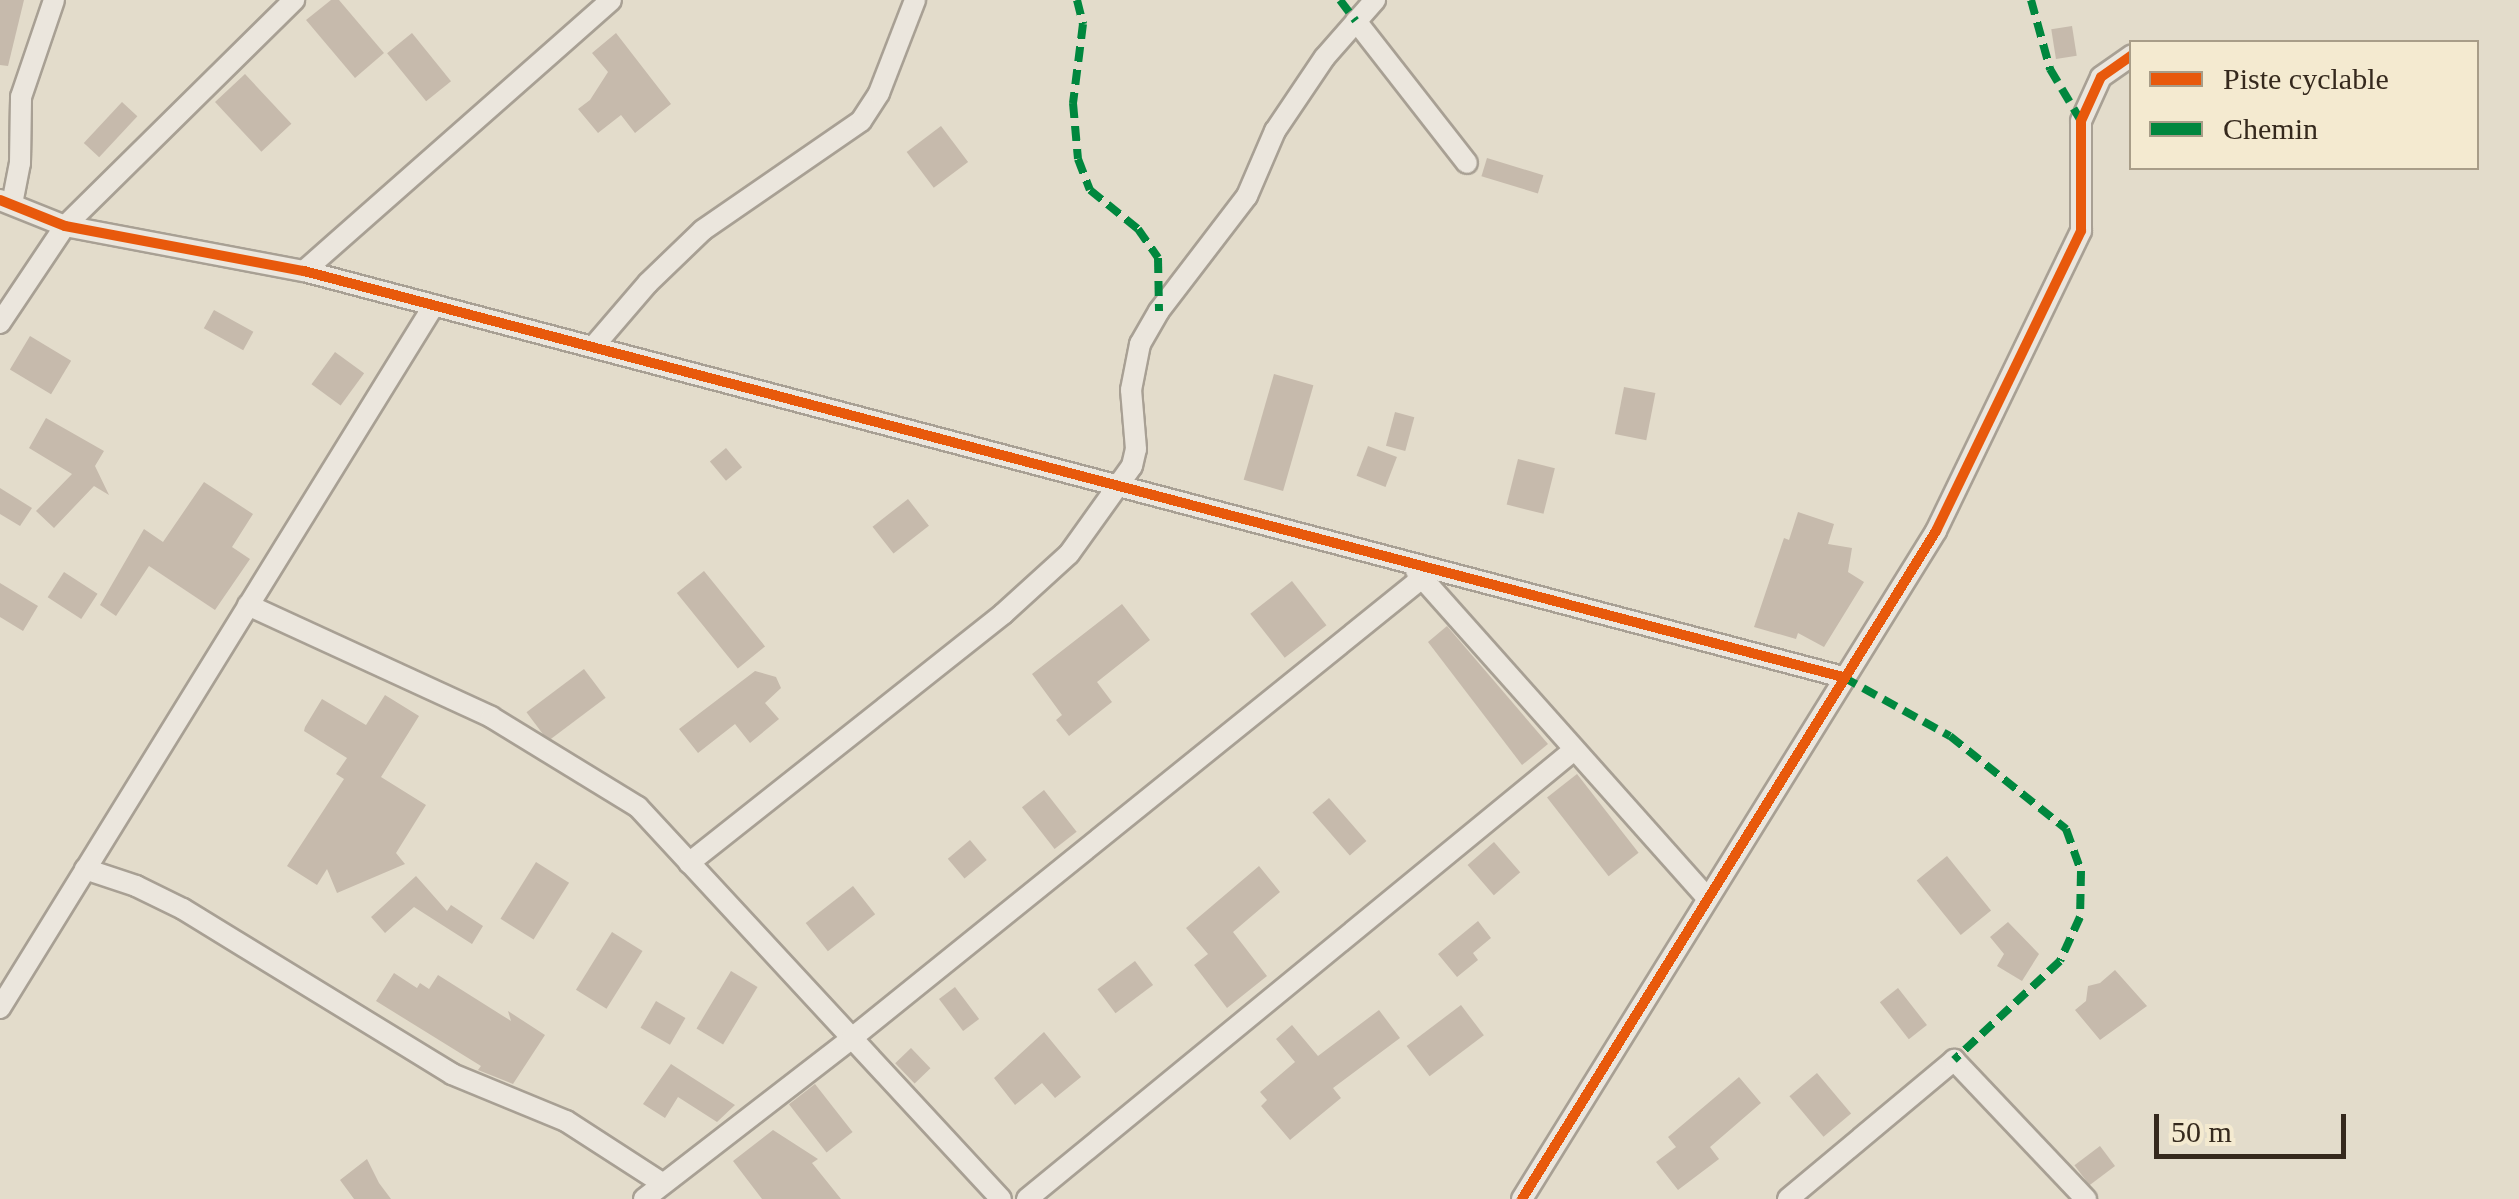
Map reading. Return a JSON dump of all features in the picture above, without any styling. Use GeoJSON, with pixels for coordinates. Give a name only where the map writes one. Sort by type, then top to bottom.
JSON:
{"type":"FeatureCollection","features":[{"type":"Feature","properties":{"kind":"street"},"geometry":{"type":"LineString","coordinates":[[54,0],[22,97],[20,164],[6,202],[65,226],[304,271],[1119,483],[1415,570],[1842,676]]}},
{"type":"Feature","properties":{"kind":"street"},"geometry":{"type":"LineString","coordinates":[[0,324],[65,226],[294,0]]}},
{"type":"Feature","properties":{"kind":"street"},"geometry":{"type":"LineString","coordinates":[[304,271],[611,0]]}},
{"type":"Feature","properties":{"kind":"street"},"geometry":{"type":"LineString","coordinates":[[593,348],[648,282],[703,230],[861,121],[878,93],[916,0]]}},
{"type":"Feature","properties":{"kind":"street"},"geometry":{"type":"LineString","coordinates":[[689,863],[1069,554],[1132,466],[1136,448],[1131,390],[1140,344],[1159,311],[1246,196],[1275,131],[1325,57],[1376,0]]}},
{"type":"Feature","properties":{"kind":"street"},"geometry":{"type":"LineString","coordinates":[[1356,21],[1468,163]]}},
{"type":"Feature","properties":{"kind":"street"},"geometry":{"type":"LineString","coordinates":[[1522,1199],[1842,676],[1936,531],[2081,231],[2081,121],[2101,77],[2129,56]]}},
{"type":"Feature","properties":{"kind":"street"},"geometry":{"type":"LineString","coordinates":[[0,1008],[434,305]]}},
{"type":"Feature","properties":{"kind":"street"},"geometry":{"type":"LineString","coordinates":[[1415,570],[1707,898]]}},
{"type":"Feature","properties":{"kind":"street"},"geometry":{"type":"LineString","coordinates":[[644,1199],[852,1038],[1415,570]]}},
{"type":"Feature","properties":{"kind":"street"},"geometry":{"type":"LineString","coordinates":[[248,605],[492,717],[638,807],[1001,1199]]}},
{"type":"Feature","properties":{"kind":"street"},"geometry":{"type":"LineString","coordinates":[[1027,1199],[1574,750]]}},
{"type":"Feature","properties":{"kind":"street"},"geometry":{"type":"LineString","coordinates":[[85,869],[136,886],[182,909],[452,1074],[566,1121],[662,1183]]}},
{"type":"Feature","properties":{"kind":"street"},"geometry":{"type":"LineString","coordinates":[[1788,1199],[1954,1060],[2086,1199]]}},
{"type":"Feature","properties":{"kind":"building"},"geometry":{"type":"Polygon","coordinates":[[[0,0],[24,0],[8,66],[0,65],[0,0]]]}},
{"type":"Feature","properties":{"kind":"building"},"geometry":{"type":"Polygon","coordinates":[[[331,0],[339,0],[384,53],[355,78],[306,20],[331,0]]]}},
{"type":"Feature","properties":{"kind":"building"},"geometry":{"type":"Polygon","coordinates":[[[2072,26],[2077,56],[2056,59],[2051,29],[2072,26]]]}},
{"type":"Feature","properties":{"kind":"building"},"geometry":{"type":"Polygon","coordinates":[[[412,33],[451,81],[426,101],[387,53],[412,33]]]}},
{"type":"Feature","properties":{"kind":"building"},"geometry":{"type":"Polygon","coordinates":[[[616,33],[671,104],[635,133],[621,115],[598,133],[578,109],[590,100],[608,72],[592,53],[616,33]]]}},
{"type":"Feature","properties":{"kind":"building"},"geometry":{"type":"Polygon","coordinates":[[[245,74],[291,124],[261,152],[215,102],[245,74]]]}},
{"type":"Feature","properties":{"kind":"building"},"geometry":{"type":"Polygon","coordinates":[[[122,102],[137,116],[99,157],[84,143],[122,102]]]}},
{"type":"Feature","properties":{"kind":"building"},"geometry":{"type":"Polygon","coordinates":[[[941,126],[968,162],[934,188],[907,152],[941,126]]]}},
{"type":"Feature","properties":{"kind":"building"},"geometry":{"type":"Polygon","coordinates":[[[1487,158],[1543,175],[1538,193],[1481,176],[1487,158]]]}},
{"type":"Feature","properties":{"kind":"building"},"geometry":{"type":"Polygon","coordinates":[[[214,310],[253,332],[243,350],[204,328],[214,310]]]}},
{"type":"Feature","properties":{"kind":"building"},"geometry":{"type":"Polygon","coordinates":[[[30,336],[71,361],[51,394],[10,369],[30,336]]]}},
{"type":"Feature","properties":{"kind":"building"},"geometry":{"type":"Polygon","coordinates":[[[335,352],[364,373],[341,406],[311,384],[335,352]]]}},
{"type":"Feature","properties":{"kind":"building"},"geometry":{"type":"Polygon","coordinates":[[[1274,374],[1313,385],[1283,491],[1244,480],[1274,374]]]}},
{"type":"Feature","properties":{"kind":"building"},"geometry":{"type":"Polygon","coordinates":[[[1624,387],[1655,393],[1646,440],[1615,434],[1624,387]]]}},
{"type":"Feature","properties":{"kind":"building"},"geometry":{"type":"Polygon","coordinates":[[[1395,412],[1414,417],[1405,451],[1386,446],[1395,412]]]}},
{"type":"Feature","properties":{"kind":"building"},"geometry":{"type":"Polygon","coordinates":[[[46,418],[104,451],[95,466],[109,495],[94,486],[54,528],[36,511],[72,474],[29,448],[46,418]]]}},
{"type":"Feature","properties":{"kind":"building"},"geometry":{"type":"Polygon","coordinates":[[[1368,446],[1397,457],[1385,487],[1357,476],[1368,446]]]}},
{"type":"Feature","properties":{"kind":"building"},"geometry":{"type":"Polygon","coordinates":[[[726,448],[742,467],[726,481],[710,461],[726,448]]]}},
{"type":"Feature","properties":{"kind":"building"},"geometry":{"type":"Polygon","coordinates":[[[1518,459],[1555,468],[1544,514],[1507,505],[1518,459]]]}},
{"type":"Feature","properties":{"kind":"building"},"geometry":{"type":"Polygon","coordinates":[[[204,482],[253,514],[232,547],[250,559],[215,610],[149,566],[116,616],[100,605],[144,529],[163,542],[204,482]]]}},
{"type":"Feature","properties":{"kind":"building"},"geometry":{"type":"Polygon","coordinates":[[[0,488],[32,508],[20,526],[0,514],[0,488]]]}},
{"type":"Feature","properties":{"kind":"building"},"geometry":{"type":"Polygon","coordinates":[[[908,499],[929,526],[893,553],[873,527],[908,499]]]}},
{"type":"Feature","properties":{"kind":"building"},"geometry":{"type":"Polygon","coordinates":[[[1798,512],[1834,524],[1828,544],[1852,548],[1848,572],[1864,582],[1824,647],[1798,633],[1796,639],[1754,627],[1784,538],[1789,540],[1798,512]]]}},
{"type":"Feature","properties":{"kind":"building"},"geometry":{"type":"Polygon","coordinates":[[[704,571],[765,646],[738,668],[677,593],[704,571]]]}},
{"type":"Feature","properties":{"kind":"building"},"geometry":{"type":"Polygon","coordinates":[[[64,572],[98,594],[81,619],[48,597],[64,572]]]}},
{"type":"Feature","properties":{"kind":"building"},"geometry":{"type":"Polygon","coordinates":[[[1292,581],[1326,625],[1285,658],[1250,614],[1292,581]]]}},
{"type":"Feature","properties":{"kind":"building"},"geometry":{"type":"Polygon","coordinates":[[[0,583],[38,606],[23,631],[0,617],[0,583]]]}},
{"type":"Feature","properties":{"kind":"building"},"geometry":{"type":"Polygon","coordinates":[[[1122,604],[1150,640],[1097,682],[1112,702],[1069,736],[1056,720],[1062,715],[1032,674],[1122,604]]]}},
{"type":"Feature","properties":{"kind":"building"},"geometry":{"type":"Polygon","coordinates":[[[1447,626],[1548,744],[1522,765],[1428,642],[1447,626]]]}},
{"type":"Feature","properties":{"kind":"building"},"geometry":{"type":"Polygon","coordinates":[[[584,669],[606,698],[548,741],[526,712],[584,669]]]}},
{"type":"Feature","properties":{"kind":"building"},"geometry":{"type":"Polygon","coordinates":[[[755,671],[776,677],[781,688],[765,703],[779,719],[750,743],[735,724],[698,753],[679,729],[755,671]]]}},
{"type":"Feature","properties":{"kind":"building"},"geometry":{"type":"Polygon","coordinates":[[[385,695],[419,716],[381,777],[426,805],[396,853],[405,864],[337,893],[327,869],[317,885],[287,866],[344,779],[336,774],[347,758],[304,731],[322,699],[366,725],[385,695]]]}},
{"type":"Feature","properties":{"kind":"building"},"geometry":{"type":"Polygon","coordinates":[[[1577,774],[1639,853],[1609,876],[1547,797],[1577,774]]]}},
{"type":"Feature","properties":{"kind":"building"},"geometry":{"type":"Polygon","coordinates":[[[1044,790],[1077,832],[1055,849],[1022,807],[1044,790]]]}},
{"type":"Feature","properties":{"kind":"building"},"geometry":{"type":"Polygon","coordinates":[[[1329,798],[1366,841],[1350,855],[1312,812],[1329,798]]]}},
{"type":"Feature","properties":{"kind":"building"},"geometry":{"type":"Polygon","coordinates":[[[970,840],[987,860],[964,879],[948,859],[970,840]]]}},
{"type":"Feature","properties":{"kind":"building"},"geometry":{"type":"Polygon","coordinates":[[[1494,842],[1520,872],[1494,895],[1468,865],[1494,842]]]}},
{"type":"Feature","properties":{"kind":"building"},"geometry":{"type":"Polygon","coordinates":[[[1947,856],[1991,910],[1961,935],[1917,881],[1947,856]]]}},
{"type":"Feature","properties":{"kind":"building"},"geometry":{"type":"Polygon","coordinates":[[[536,862],[569,883],[534,939],[500,919],[536,862]]]}},
{"type":"Feature","properties":{"kind":"building"},"geometry":{"type":"Polygon","coordinates":[[[1259,866],[1280,892],[1233,932],[1267,976],[1227,1008],[1194,965],[1208,954],[1186,928],[1259,866]]]}},
{"type":"Feature","properties":{"kind":"building"},"geometry":{"type":"Polygon","coordinates":[[[416,876],[447,911],[451,905],[483,926],[472,944],[414,907],[385,933],[371,917],[416,876]]]}},
{"type":"Feature","properties":{"kind":"building"},"geometry":{"type":"Polygon","coordinates":[[[853,886],[875,914],[828,951],[806,923],[853,886]]]}},
{"type":"Feature","properties":{"kind":"building"},"geometry":{"type":"Polygon","coordinates":[[[1478,921],[1491,938],[1473,953],[1478,960],[1457,977],[1438,954],[1478,921]]]}},
{"type":"Feature","properties":{"kind":"building"},"geometry":{"type":"Polygon","coordinates":[[[2008,922],[2039,954],[2022,981],[1997,966],[2004,954],[1990,937],[2008,922]]]}},
{"type":"Feature","properties":{"kind":"building"},"geometry":{"type":"Polygon","coordinates":[[[612,932],[643,951],[606,1009],[576,990],[612,932]]]}},
{"type":"Feature","properties":{"kind":"building"},"geometry":{"type":"Polygon","coordinates":[[[1135,961],[1153,985],[1116,1013],[1097,989],[1135,961]]]}},
{"type":"Feature","properties":{"kind":"building"},"geometry":{"type":"Polygon","coordinates":[[[2115,970],[2147,1006],[2100,1040],[2075,1010],[2086,1001],[2088,986],[2100,983],[2115,970]]]}},
{"type":"Feature","properties":{"kind":"building"},"geometry":{"type":"Polygon","coordinates":[[[731,971],[758,987],[723,1044],[696,1028],[731,971]]]}},
{"type":"Feature","properties":{"kind":"building"},"geometry":{"type":"Polygon","coordinates":[[[394,973],[417,988],[420,983],[429,989],[438,975],[511,1021],[508,1011],[545,1035],[513,1084],[478,1070],[481,1066],[376,1001],[394,973]]]}},
{"type":"Feature","properties":{"kind":"building"},"geometry":{"type":"Polygon","coordinates":[[[955,987],[979,1019],[963,1031],[939,999],[955,987]]]}},
{"type":"Feature","properties":{"kind":"building"},"geometry":{"type":"Polygon","coordinates":[[[1898,988],[1927,1025],[1909,1039],[1880,1002],[1898,988]]]}},
{"type":"Feature","properties":{"kind":"building"},"geometry":{"type":"Polygon","coordinates":[[[656,1001],[685,1018],[670,1045],[641,1028],[656,1001]]]}},
{"type":"Feature","properties":{"kind":"building"},"geometry":{"type":"Polygon","coordinates":[[[1461,1005],[1484,1035],[1430,1076],[1407,1046],[1461,1005]]]}},
{"type":"Feature","properties":{"kind":"building"},"geometry":{"type":"Polygon","coordinates":[[[1379,1010],[1400,1038],[1333,1088],[1341,1098],[1290,1140],[1261,1106],[1267,1100],[1260,1092],[1295,1062],[1276,1039],[1292,1025],[1318,1056],[1379,1010]]]}},
{"type":"Feature","properties":{"kind":"building"},"geometry":{"type":"Polygon","coordinates":[[[1044,1032],[1081,1077],[1055,1098],[1042,1083],[1015,1105],[994,1078],[1044,1032]]]}},
{"type":"Feature","properties":{"kind":"building"},"geometry":{"type":"Polygon","coordinates":[[[911,1048],[930,1068],[915,1083],[895,1063],[911,1048]]]}},
{"type":"Feature","properties":{"kind":"building"},"geometry":{"type":"Polygon","coordinates":[[[671,1064],[735,1105],[717,1122],[678,1097],[665,1118],[643,1104],[671,1064]]]}},
{"type":"Feature","properties":{"kind":"building"},"geometry":{"type":"Polygon","coordinates":[[[1817,1073],[1851,1114],[1823,1137],[1789,1096],[1817,1073]]]}},
{"type":"Feature","properties":{"kind":"building"},"geometry":{"type":"Polygon","coordinates":[[[1739,1077],[1761,1103],[1710,1147],[1719,1159],[1678,1190],[1656,1162],[1676,1147],[1668,1137],[1739,1077]]]}},
{"type":"Feature","properties":{"kind":"building"},"geometry":{"type":"Polygon","coordinates":[[[815,1084],[853,1132],[827,1152],[789,1104],[815,1084]]]}},
{"type":"Feature","properties":{"kind":"building"},"geometry":{"type":"Polygon","coordinates":[[[773,1130],[818,1159],[812,1163],[841,1199],[762,1199],[733,1161],[773,1130]]]}},
{"type":"Feature","properties":{"kind":"building"},"geometry":{"type":"Polygon","coordinates":[[[2100,1146],[2115,1166],[2089,1185],[2074,1165],[2100,1146]]]}},
{"type":"Feature","properties":{"kind":"building"},"geometry":{"type":"Polygon","coordinates":[[[367,1159],[391,1199],[354,1199],[340,1180],[367,1159]]]}},
{"type":"Feature","properties":{"kind":"marked path"},"geometry":{"type":"LineString","coordinates":[[1077,0],[1083,24],[1073,103],[1078,159],[1090,190],[1138,229],[1158,258],[1159,311]]}},
{"type":"Feature","properties":{"kind":"marked path"},"geometry":{"type":"LineString","coordinates":[[1340,0],[1356,21]]}},
{"type":"Feature","properties":{"kind":"marked path"},"geometry":{"type":"LineString","coordinates":[[2031,0],[2050,69],[2081,121]]}},
{"type":"Feature","properties":{"kind":"marked path"},"geometry":{"type":"LineString","coordinates":[[1843,677],[1950,736],[2066,829],[2081,871],[2080,917],[2060,961],[1954,1060]]}},
{"type":"Feature","properties":{"kind":"cycle path"},"geometry":{"type":"LineString","coordinates":[[1522,1199],[1936,531],[2081,231],[2081,121],[2101,77],[2129,57]]}},
{"type":"Feature","properties":{"kind":"cycle path"},"geometry":{"type":"LineString","coordinates":[[0,200],[65,226],[304,271],[1843,677]]}}]}
